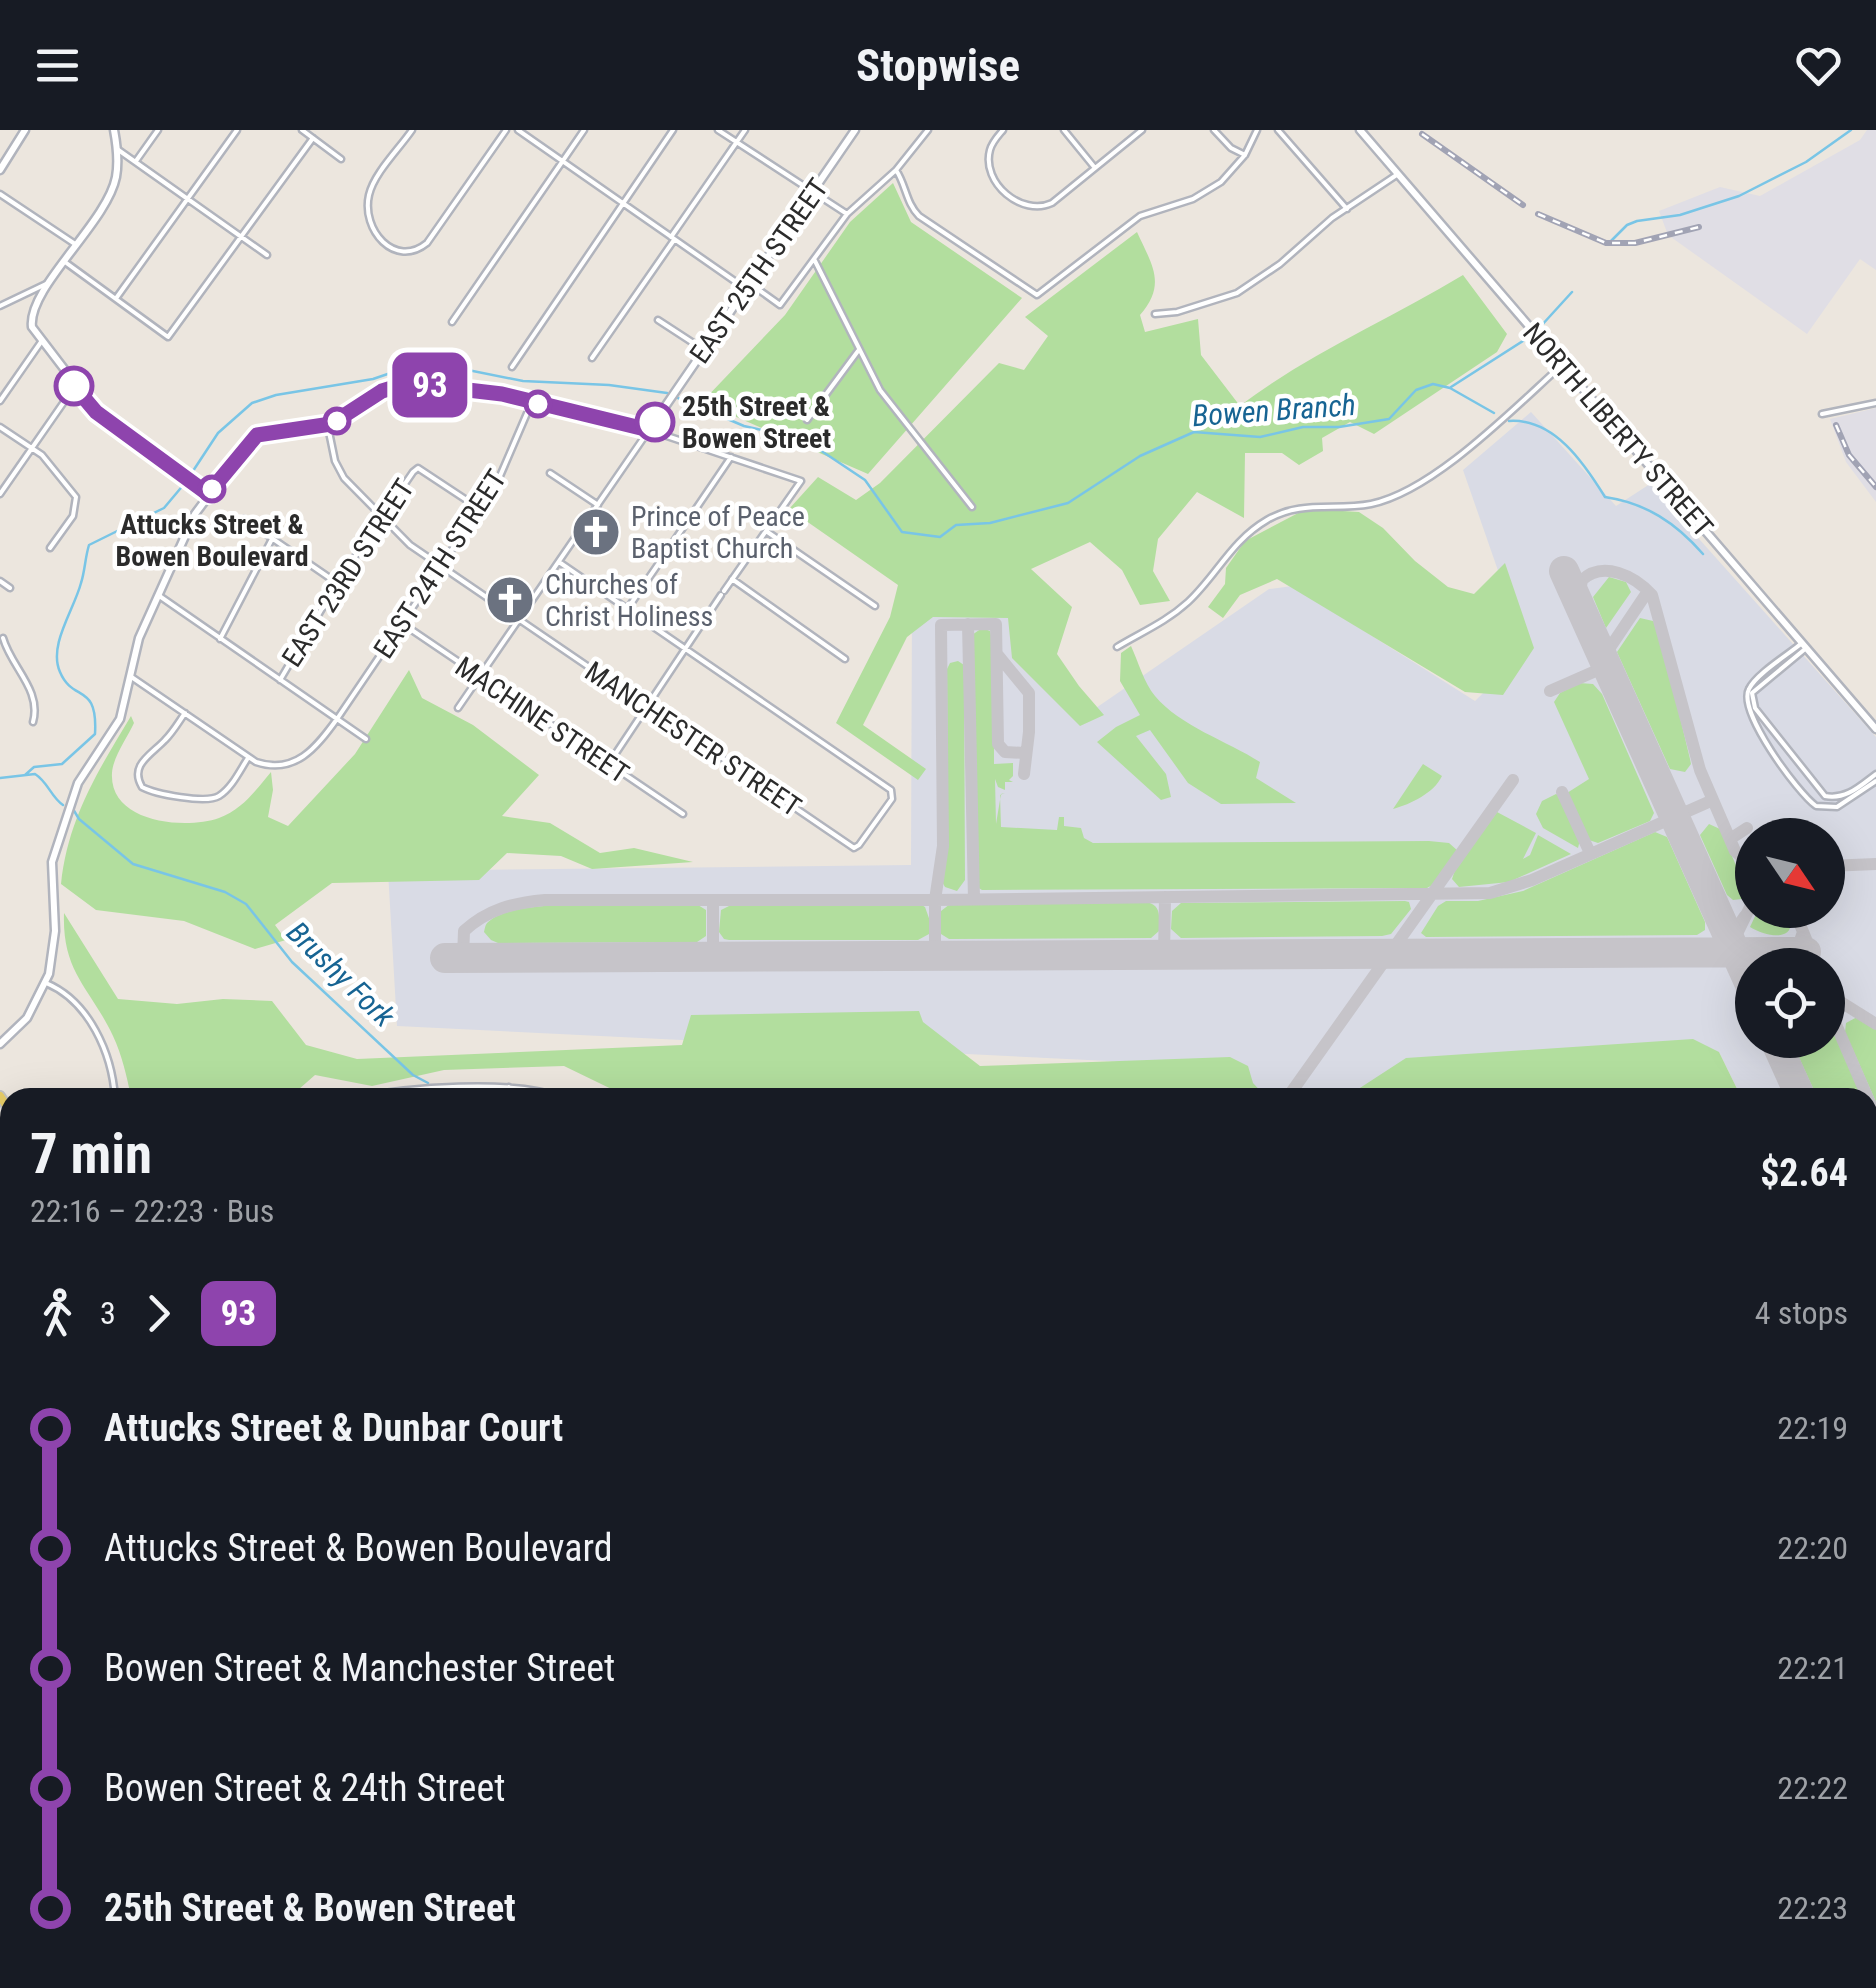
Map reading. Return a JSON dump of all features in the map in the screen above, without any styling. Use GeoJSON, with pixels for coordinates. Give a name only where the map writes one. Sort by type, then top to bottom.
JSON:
{"type":"FeatureCollection","features":[{"type":"Feature","properties":{"kind":"street"},"geometry":{"type":"LineString","coordinates":[[0,170],[25,130]]}},
{"type":"Feature","properties":{"kind":"street"},"geometry":{"type":"LineString","coordinates":[[114,130],[117,149],[112,190],[32,313],[32,327],[96,412],[208,494]]}},
{"type":"Feature","properties":{"kind":"street"},"geometry":{"type":"LineString","coordinates":[[136,162],[158,130]]}},
{"type":"Feature","properties":{"kind":"street"},"geometry":{"type":"LineString","coordinates":[[116,298],[237,130]]}},
{"type":"Feature","properties":{"kind":"street"},"geometry":{"type":"LineString","coordinates":[[302,130],[341,159]]}},
{"type":"Feature","properties":{"kind":"street"},"geometry":{"type":"LineString","coordinates":[[412,130],[374,184],[368,199],[377,236],[401,253],[428,243],[506,130]]}},
{"type":"Feature","properties":{"kind":"street"},"geometry":{"type":"LineString","coordinates":[[518,130],[673,239],[780,305],[846,214],[896,170],[928,130]]}},
{"type":"Feature","properties":{"kind":"street"},"geometry":{"type":"LineString","coordinates":[[452,322],[584,130]]}},
{"type":"Feature","properties":{"kind":"street"},"geometry":{"type":"LineString","coordinates":[[512,367],[673,130]]}},
{"type":"Feature","properties":{"kind":"street"},"geometry":{"type":"LineString","coordinates":[[718,130],[846,214]]}},
{"type":"Feature","properties":{"kind":"street"},"geometry":{"type":"LineString","coordinates":[[592,358],[745,130]]}},
{"type":"Feature","properties":{"kind":"street","name":"EAST 25TH STREET"},"geometry":{"type":"LineString","coordinates":[[458,708],[856,130]]}},
{"type":"Feature","properties":{"kind":"street"},"geometry":{"type":"LineString","coordinates":[[1003,130],[989,151],[990,169],[1004,192],[1022,205],[1046,206],[1142,130]]}},
{"type":"Feature","properties":{"kind":"street"},"geometry":{"type":"LineString","coordinates":[[1064,130],[1095,168]]}},
{"type":"Feature","properties":{"kind":"street"},"geometry":{"type":"LineString","coordinates":[[1214,130],[1245,156]]}},
{"type":"Feature","properties":{"kind":"street"},"geometry":{"type":"LineString","coordinates":[[896,170],[910,208],[918,216],[1037,295],[1146,213],[1211,190],[1245,156],[1257,130]]}},
{"type":"Feature","properties":{"kind":"street"},"geometry":{"type":"LineString","coordinates":[[1278,130],[1347,209]]}},
{"type":"Feature","properties":{"kind":"street","name":"NORTH LIBERTY STREET"},"geometry":{"type":"LineString","coordinates":[[1360,130],[1876,729]]}},
{"type":"Feature","properties":{"kind":"street"},"geometry":{"type":"LineString","coordinates":[[65,262],[168,337],[313,138]]}},
{"type":"Feature","properties":{"kind":"street"},"geometry":{"type":"LineString","coordinates":[[117,149],[266,255]]}},
{"type":"Feature","properties":{"kind":"street"},"geometry":{"type":"LineString","coordinates":[[1155,314],[1206,305],[1237,293],[1398,174]]}},
{"type":"Feature","properties":{"kind":"street"},"geometry":{"type":"LineString","coordinates":[[0,194],[77,246]]}},
{"type":"Feature","properties":{"kind":"street"},"geometry":{"type":"LineString","coordinates":[[814,259],[880,390],[972,506]]}},
{"type":"Feature","properties":{"kind":"street"},"geometry":{"type":"LineString","coordinates":[[0,306],[51,282]]}},
{"type":"Feature","properties":{"kind":"street"},"geometry":{"type":"LineString","coordinates":[[658,320],[704,350]]}},
{"type":"Feature","properties":{"kind":"street"},"geometry":{"type":"LineString","coordinates":[[0,401],[41,342]]}},
{"type":"Feature","properties":{"kind":"street"},"geometry":{"type":"LineString","coordinates":[[808,420],[858,350]]}},
{"type":"Feature","properties":{"kind":"street"},"geometry":{"type":"LineString","coordinates":[[1117,647],[1152,630],[1191,599],[1244,534],[1298,507],[1370,504],[1402,493],[1432,475],[1562,366]]}},
{"type":"Feature","properties":{"kind":"street"},"geometry":{"type":"LineString","coordinates":[[0,1044],[27,1018],[46,983],[55,939],[51,880],[56,847],[80,777],[120,719],[139,638],[196,514],[257,435],[328,425],[382,391],[408,383],[496,394],[649,430],[801,481],[608,766]]}},
{"type":"Feature","properties":{"kind":"street"},"geometry":{"type":"LineString","coordinates":[[0,494],[74,386]]}},
{"type":"Feature","properties":{"kind":"street","name":"EAST 24TH STREET"},"geometry":{"type":"LineString","coordinates":[[249,757],[274,766],[300,760],[313,750],[480,509],[506,464],[532,403]]}},
{"type":"Feature","properties":{"kind":"street"},"geometry":{"type":"LineString","coordinates":[[1822,414],[1876,403]]}},
{"type":"Feature","properties":{"kind":"street","name":"MANCHESTER STREET"},"geometry":{"type":"LineString","coordinates":[[328,425],[339,471],[379,517],[441,567],[854,848],[859,846],[892,799],[892,790],[686,649]]}},
{"type":"Feature","properties":{"kind":"street"},"geometry":{"type":"LineString","coordinates":[[0,426],[60,474],[76,500],[73,516],[50,548]]}},
{"type":"Feature","properties":{"kind":"street"},"geometry":{"type":"LineString","coordinates":[[674,541],[732,457]]}},
{"type":"Feature","properties":{"kind":"street","name":"EAST 23RD STREET"},"geometry":{"type":"LineString","coordinates":[[280,680],[379,517],[418,468],[480,509]]}},
{"type":"Feature","properties":{"kind":"street"},"geometry":{"type":"LineString","coordinates":[[550,473],[598,504]]}},
{"type":"Feature","properties":{"kind":"street"},"geometry":{"type":"LineString","coordinates":[[244,520],[337,583]]}},
{"type":"Feature","properties":{"kind":"street"},"geometry":{"type":"LineString","coordinates":[[766,531],[876,606]]}},
{"type":"Feature","properties":{"kind":"street"},"geometry":{"type":"LineString","coordinates":[[220,639],[272,539]]}},
{"type":"Feature","properties":{"kind":"street"},"geometry":{"type":"LineString","coordinates":[[627,609],[668,550]]}},
{"type":"Feature","properties":{"kind":"street"},"geometry":{"type":"LineString","coordinates":[[559,562],[686,649]]}},
{"type":"Feature","properties":{"kind":"street"},"geometry":{"type":"LineString","coordinates":[[732,579],[845,659]]}},
{"type":"Feature","properties":{"kind":"street"},"geometry":{"type":"LineString","coordinates":[[0,581],[10,588]]}},
{"type":"Feature","properties":{"kind":"street"},"geometry":{"type":"LineString","coordinates":[[158,595],[366,738]]}},
{"type":"Feature","properties":{"kind":"street","name":"MACHINE STREET"},"geometry":{"type":"LineString","coordinates":[[403,624],[684,814]]}},
{"type":"Feature","properties":{"kind":"street"},"geometry":{"type":"LineString","coordinates":[[3,638],[6,659],[24,677],[33,698],[33,722]]}},
{"type":"Feature","properties":{"kind":"street"},"geometry":{"type":"LineString","coordinates":[[1804,646],[1746,698],[1751,717],[1812,804],[1837,807],[1876,778]]}},
{"type":"Feature","properties":{"kind":"street"},"geometry":{"type":"LineString","coordinates":[[130,676],[249,757],[224,791],[212,798],[172,795],[142,787],[137,774],[141,762],[168,737],[184,713]]}},
{"type":"Feature","properties":{"kind":"street"},"geometry":{"type":"LineString","coordinates":[[1755,686],[1754,708],[1822,794],[1840,797],[1876,778]]}},
{"type":"Feature","properties":{"kind":"street"},"geometry":{"type":"LineString","coordinates":[[46,983],[68,995],[84,1011],[108,1060],[113,1088]]}},
{"type":"Feature","properties":{"kind":"shaded area"},"geometry":{"type":"Polygon","coordinates":[[[1867,130],[1876,130],[1876,270],[1860,259],[1807,334],[1668,235],[1659,211],[1720,187],[1760,196],[1860,140],[1867,130]]]}},
{"type":"Feature","properties":{"kind":"shaded area"},"geometry":{"type":"Polygon","coordinates":[[[1876,408],[1876,502],[1846,462],[1830,419],[1876,408]]]}},
{"type":"Feature","properties":{"kind":"shaded area"},"geometry":{"type":"Polygon","coordinates":[[[1531,412],[1616,506],[1650,484],[1876,737],[1876,1088],[1737,1088],[1719,1052],[1448,1088],[1226,1088],[1210,1066],[397,1026],[388,871],[911,865],[912,606],[1017,619],[1093,710],[1269,589],[1293,586],[1475,701],[1526,651],[1463,470],[1531,412]]]}},
{"type":"Feature","properties":{"kind":"green space"},"geometry":{"type":"Polygon","coordinates":[[[893,183],[911,222],[1022,298],[868,474],[702,402],[785,315],[850,222],[893,183]]]}},
{"type":"Feature","properties":{"kind":"green space"},"geometry":{"type":"Polygon","coordinates":[[[1137,232],[1155,284],[1140,315],[1145,332],[1198,319],[1201,355],[1240,406],[1321,353],[1463,275],[1507,334],[1497,352],[1374,434],[1350,422],[1322,438],[1323,451],[1299,465],[1282,453],[1245,453],[1244,518],[1197,492],[1158,539],[1153,571],[1170,601],[1140,605],[1122,570],[1090,542],[1031,569],[1072,607],[1057,654],[1104,715],[1080,726],[1012,658],[1008,618],[933,617],[907,637],[863,725],[926,769],[918,780],[836,723],[890,617],[898,585],[789,509],[818,477],[856,500],[880,483],[999,363],[1024,370],[1048,336],[1025,317],[1137,232]]]}},
{"type":"Feature","properties":{"kind":"green space"},"geometry":{"type":"Polygon","coordinates":[[[1302,511],[1359,512],[1383,528],[1448,587],[1474,594],[1505,563],[1534,648],[1503,695],[1465,692],[1277,579],[1240,595],[1223,618],[1208,607],[1225,584],[1226,568],[1245,541],[1302,511]]]}},
{"type":"Feature","properties":{"kind":"green space"},"geometry":{"type":"Polygon","coordinates":[[[1609,577],[1626,582],[1631,592],[1606,628],[1593,597],[1609,577]]]}},
{"type":"Feature","properties":{"kind":"green space"},"geometry":{"type":"Polygon","coordinates":[[[1640,618],[1653,621],[1659,629],[1691,764],[1685,772],[1670,769],[1617,652],[1640,618]]]}},
{"type":"Feature","properties":{"kind":"green space"},"geometry":{"type":"Polygon","coordinates":[[[982,628],[990,631],[994,647],[994,764],[1013,763],[1009,780],[1013,782],[1005,782],[1005,790],[998,787],[995,779],[996,824],[1000,799],[1001,827],[1057,830],[1059,817],[1064,817],[1064,826],[1081,828],[1084,838],[1093,843],[1429,841],[1449,843],[1458,851],[1457,855],[1436,883],[1427,888],[982,890],[974,876],[972,635],[982,628]]]}},
{"type":"Feature","properties":{"kind":"green space"},"geometry":{"type":"Polygon","coordinates":[[[1131,646],[1148,685],[1165,707],[1260,762],[1256,778],[1296,803],[1221,804],[1188,783],[1150,730],[1136,736],[1166,774],[1171,797],[1161,800],[1097,742],[1140,715],[1120,681],[1121,653],[1131,646]]]}},
{"type":"Feature","properties":{"kind":"green space"},"geometry":{"type":"Polygon","coordinates":[[[958,661],[964,665],[965,880],[957,891],[945,887],[941,880],[948,832],[947,669],[950,663],[958,661]]]}},
{"type":"Feature","properties":{"kind":"green space"},"geometry":{"type":"Polygon","coordinates":[[[409,670],[422,698],[473,725],[539,775],[502,816],[550,823],[600,853],[634,848],[693,862],[592,869],[561,856],[507,853],[479,880],[332,883],[275,925],[286,940],[255,949],[184,921],[96,910],[61,884],[78,816],[131,716],[134,723],[112,773],[114,790],[123,803],[152,819],[205,822],[242,804],[271,772],[273,790],[268,817],[288,826],[355,754],[409,670]]]}},
{"type":"Feature","properties":{"kind":"green space"},"geometry":{"type":"Polygon","coordinates":[[[1579,683],[1593,684],[1602,694],[1654,813],[1650,821],[1598,843],[1589,840],[1567,793],[1589,779],[1554,702],[1560,693],[1579,683]]]}},
{"type":"Feature","properties":{"kind":"green space"},"geometry":{"type":"Polygon","coordinates":[[[1423,764],[1442,776],[1421,797],[1393,809],[1423,764]]]}},
{"type":"Feature","properties":{"kind":"green space"},"geometry":{"type":"Polygon","coordinates":[[[1556,794],[1580,840],[1578,848],[1543,828],[1536,814],[1542,801],[1556,794]]]}},
{"type":"Feature","properties":{"kind":"green space"},"geometry":{"type":"Polygon","coordinates":[[[1497,812],[1536,833],[1523,859],[1530,855],[1538,835],[1571,854],[1509,882],[1459,887],[1452,879],[1455,870],[1497,812]]]}},
{"type":"Feature","properties":{"kind":"green space"},"geometry":{"type":"Polygon","coordinates":[[[1709,824],[1720,829],[1735,863],[1735,900],[1727,895],[1700,835],[1709,824]]]}},
{"type":"Feature","properties":{"kind":"green space"},"geometry":{"type":"Polygon","coordinates":[[[1655,832],[1667,837],[1705,922],[1705,930],[1697,935],[1426,937],[1421,933],[1438,906],[1446,901],[1478,901],[1523,891],[1655,832]]]}},
{"type":"Feature","properties":{"kind":"green space"},"geometry":{"type":"Polygon","coordinates":[[[1405,901],[1411,909],[1391,934],[1382,936],[1181,938],[1171,929],[1172,911],[1181,903],[1405,901]]]}},
{"type":"Feature","properties":{"kind":"green space"},"geometry":{"type":"Polygon","coordinates":[[[1146,902],[1155,906],[1159,916],[1159,931],[1151,938],[949,939],[941,934],[941,911],[950,904],[1146,902]]]}},
{"type":"Feature","properties":{"kind":"green space"},"geometry":{"type":"Polygon","coordinates":[[[920,904],[930,921],[929,934],[918,940],[729,940],[719,932],[721,910],[731,905],[920,904]]]}},
{"type":"Feature","properties":{"kind":"green space"},"geometry":{"type":"Polygon","coordinates":[[[698,905],[706,910],[706,936],[697,942],[498,943],[484,932],[492,919],[531,908],[698,905]]]}},
{"type":"Feature","properties":{"kind":"green space"},"geometry":{"type":"Polygon","coordinates":[[[64,913],[118,999],[177,1004],[223,999],[272,1001],[306,1045],[357,1059],[682,1045],[691,1015],[919,1011],[923,1022],[980,1066],[1230,1057],[1248,1066],[1258,1088],[609,1088],[564,1066],[444,1070],[372,1086],[315,1075],[300,1088],[129,1088],[113,1036],[79,979],[65,934],[64,913]]]}},
{"type":"Feature","properties":{"kind":"green space"},"geometry":{"type":"Polygon","coordinates":[[[1752,928],[1790,928],[1781,935],[1752,928]]]}},
{"type":"Feature","properties":{"kind":"green space"},"geometry":{"type":"Polygon","coordinates":[[[1857,1017],[1876,1028],[1876,1088],[1870,1088],[1845,1032],[1846,1023],[1857,1017]]]}},
{"type":"Feature","properties":{"kind":"green space"},"geometry":{"type":"Polygon","coordinates":[[[1693,1039],[1719,1052],[1737,1088],[1360,1088],[1406,1058],[1693,1039]]]}},
{"type":"Feature","properties":{"kind":"green space"},"geometry":{"type":"Polygon","coordinates":[[[1845,1057],[1859,1088],[1813,1088],[1799,1058],[1845,1057]]]}},
{"type":"Feature","properties":{"kind":"waterway"},"geometry":{"type":"LineString","coordinates":[[1611,241],[1637,221],[1680,215],[1739,196],[1806,162],[1851,130]]}},
{"type":"Feature","properties":{"kind":"waterway"},"geometry":{"type":"LineString","coordinates":[[1541,326],[1572,292]]}},
{"type":"Feature","properties":{"kind":"waterway"},"geometry":{"type":"LineString","coordinates":[[1451,387],[1529,337]]}},
{"type":"Feature","properties":{"kind":"waterway","name":"Bowen Branch"},"geometry":{"type":"LineString","coordinates":[[191,474],[218,433],[252,403],[276,395],[373,379],[414,365],[453,367],[523,381],[609,385],[667,393]]}},
{"type":"Feature","properties":{"kind":"waterway","name":"Bowen Branch"},"geometry":{"type":"LineString","coordinates":[[678,398],[744,426],[805,440],[865,480],[902,532],[940,537],[956,525],[990,523],[1068,503],[1140,456],[1194,432],[1260,437],[1303,427],[1339,427],[1389,419],[1416,390],[1433,384],[1450,388],[1494,413]]}},
{"type":"Feature","properties":{"kind":"waterway"},"geometry":{"type":"LineString","coordinates":[[1509,421],[1525,422],[1554,435],[1577,457],[1605,497],[1634,504],[1659,516],[1703,554]]}},
{"type":"Feature","properties":{"kind":"waterway","name":"Bowen Branch"},"geometry":{"type":"LineString","coordinates":[[25,775],[34,767],[62,764],[95,734],[93,707],[65,681],[57,662],[60,639],[81,583],[89,545],[164,508],[185,483]]}},
{"type":"Feature","properties":{"kind":"waterway","name":"Brushy Fork"},"geometry":{"type":"LineString","coordinates":[[0,778],[35,774],[63,805]]}},
{"type":"Feature","properties":{"kind":"waterway","name":"Brushy Fork"},"geometry":{"type":"LineString","coordinates":[[73,809],[79,819],[133,864],[225,892],[246,904],[292,962],[413,1075],[428,1083]]}},
{"type":"Feature","properties":{"kind":"taxiway"},"geometry":{"type":"LineString","coordinates":[[1578,603],[1582,580],[1599,571],[1628,577],[1652,595],[1700,770],[1735,851]]}},
{"type":"Feature","properties":{"kind":"taxiway"},"geometry":{"type":"LineString","coordinates":[[1603,658],[1648,591]]}},
{"type":"Feature","properties":{"kind":"taxiway"},"geometry":{"type":"LineString","coordinates":[[968,624],[974,899]]}},
{"type":"Feature","properties":{"kind":"taxiway"},"geometry":{"type":"LineString","coordinates":[[935,956],[935,900],[943,846],[941,625],[996,624],[998,744],[1005,752],[1025,753]]}},
{"type":"Feature","properties":{"kind":"taxiway"},"geometry":{"type":"LineString","coordinates":[[997,654],[1029,693],[1024,774]]}},
{"type":"Feature","properties":{"kind":"taxiway"},"geometry":{"type":"LineString","coordinates":[[1550,691],[1607,666]]}},
{"type":"Feature","properties":{"kind":"taxiway"},"geometry":{"type":"LineString","coordinates":[[1294,1088],[1513,780]]}},
{"type":"Feature","properties":{"kind":"taxiway"},"geometry":{"type":"LineString","coordinates":[[1562,792],[1590,853]]}},
{"type":"Feature","properties":{"kind":"taxiway"},"geometry":{"type":"LineString","coordinates":[[463,958],[464,931],[473,923],[501,908],[545,900],[1490,893],[1532,880],[1713,800]]}},
{"type":"Feature","properties":{"kind":"taxiway"},"geometry":{"type":"LineString","coordinates":[[1730,839],[1735,836]]}},
{"type":"Feature","properties":{"kind":"taxiway"},"geometry":{"type":"LineString","coordinates":[[1845,865],[1876,864]]}},
{"type":"Feature","properties":{"kind":"taxiway"},"geometry":{"type":"LineString","coordinates":[[1164,955],[1165,897]]}},
{"type":"Feature","properties":{"kind":"taxiway"},"geometry":{"type":"LineString","coordinates":[[713,900],[713,957]]}},
{"type":"Feature","properties":{"kind":"taxiway"},"geometry":{"type":"LineString","coordinates":[[1698,952],[1730,938],[1737,928]]}},
{"type":"Feature","properties":{"kind":"taxiway"},"geometry":{"type":"LineString","coordinates":[[1735,948],[1740,928]]}},
{"type":"Feature","properties":{"kind":"taxiway"},"geometry":{"type":"LineString","coordinates":[[1801,928],[1807,948]]}},
{"type":"Feature","properties":{"kind":"taxiway"},"geometry":{"type":"LineString","coordinates":[[1789,948],[1800,941],[1803,932]]}},
{"type":"Feature","properties":{"kind":"taxiway"},"geometry":{"type":"LineString","coordinates":[[1845,1005],[1876,1024]]}},
{"type":"Feature","properties":{"kind":"taxiway"},"geometry":{"type":"LineString","coordinates":[[1845,1045],[1863,1088]]}},
{"type":"Feature","properties":{"kind":"runway"},"geometry":{"type":"LineString","coordinates":[[1564,571],[1735,951]]}},
{"type":"Feature","properties":{"kind":"runway"},"geometry":{"type":"LineString","coordinates":[[445,958],[1735,952]]}},
{"type":"Feature","properties":{"kind":"runway"},"geometry":{"type":"LineString","coordinates":[[1783,1058],[1797,1088]]}},
{"type":"Feature","properties":{"kind":"railway"},"geometry":{"type":"LineString","coordinates":[[1422,134],[1523,205]]}},
{"type":"Feature","properties":{"kind":"railway"},"geometry":{"type":"LineString","coordinates":[[1538,214],[1606,243],[1635,243],[1699,227]]}},
{"type":"Feature","properties":{"kind":"railway"},"geometry":{"type":"LineString","coordinates":[[1836,425],[1849,455],[1876,487]]}},
{"type":"Feature","properties":{"kind":"bus line","name":"93"},"geometry":{"type":"LineString","coordinates":[[74,386],[96,412],[208,494],[257,435],[331,424],[398,385],[416,383],[502,394],[649,430],[655,422]]}},
{"type":"Feature","properties":{"kind":"place","name":"25th Street & Bowen Street"},"geometry":{"type":"Point","coordinates":[655,422]}},
{"type":"Feature","properties":{"kind":"place","name":"Attucks Street & Bowen Boulevard"},"geometry":{"type":"Point","coordinates":[212,489]}},
{"type":"Feature","properties":{"kind":"place","name":"Prince of Peace Baptist Church"},"geometry":{"type":"Point","coordinates":[596,532]}},
{"type":"Feature","properties":{"kind":"place","name":"Churches of Christ Holiness"},"geometry":{"type":"Point","coordinates":[510,600]}}]}
